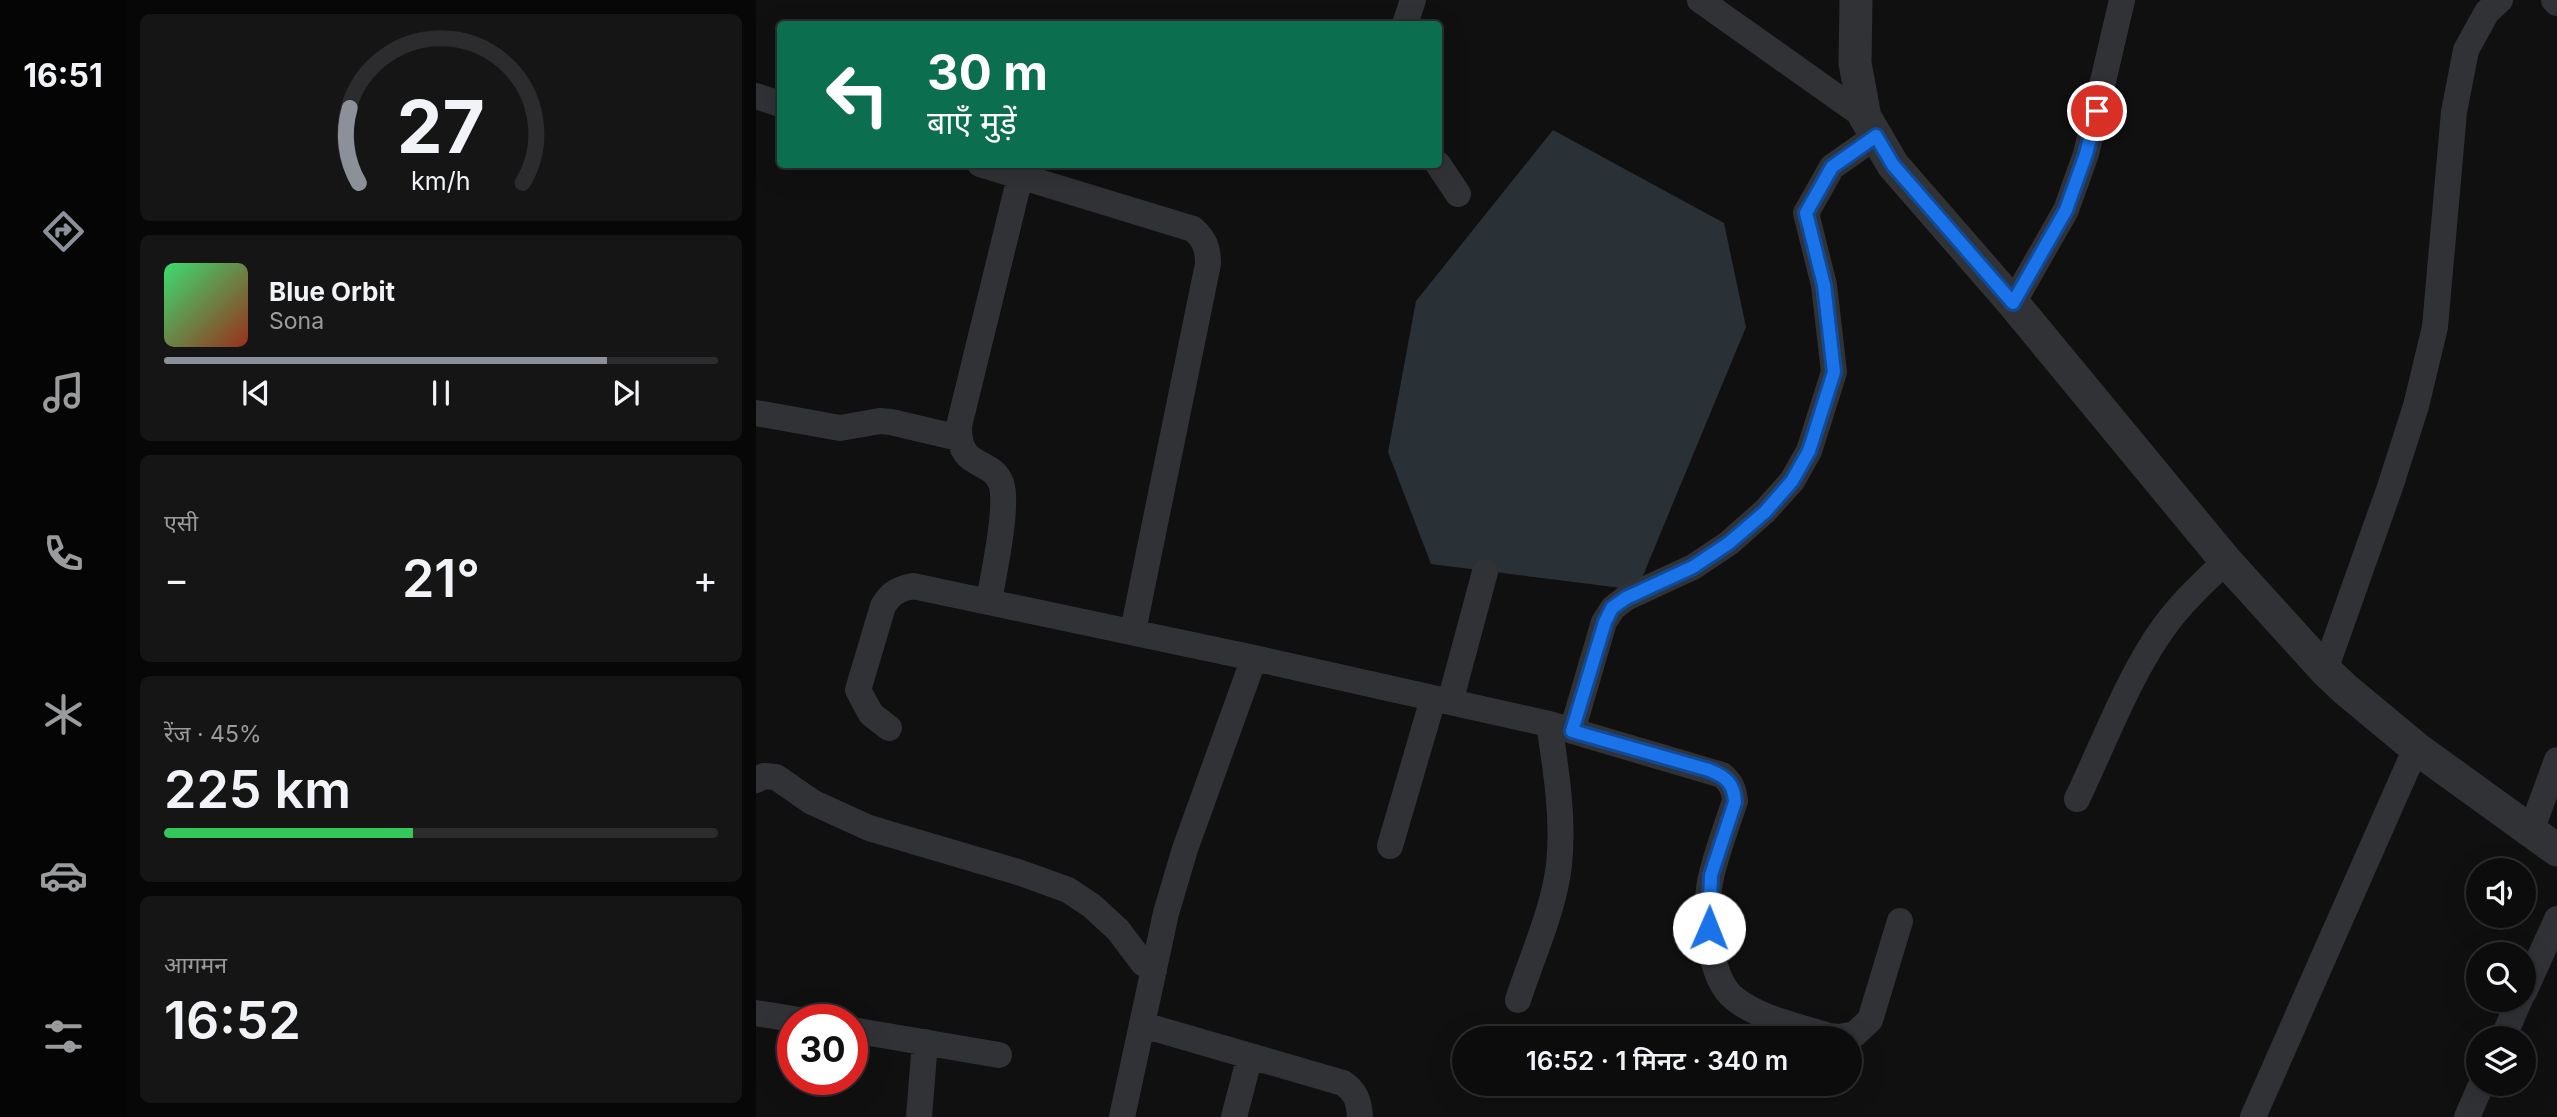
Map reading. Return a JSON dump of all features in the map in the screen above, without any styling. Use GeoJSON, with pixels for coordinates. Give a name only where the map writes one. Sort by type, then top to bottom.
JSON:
{"type":"FeatureCollection","features":[{"type":"Feature","properties":{"kind":"street"},"geometry":{"type":"LineString","coordinates":[[1406,21],[1413,0]]}},
{"type":"Feature","properties":{"kind":"street"},"geometry":{"type":"LineString","coordinates":[[1700,0],[1870,126]]}},
{"type":"Feature","properties":{"kind":"street"},"geometry":{"type":"LineString","coordinates":[[1856,0],[1855,63],[1870,126],[1893,165],[2013,303],[2226,561],[2325,670],[2345,690],[2416,748],[2544,840],[2557,760]]}},
{"type":"Feature","properties":{"kind":"street"},"geometry":{"type":"LineString","coordinates":[[2013,303],[2066,210],[2074,188],[2103,89],[2122,0]]}},
{"type":"Feature","properties":{"kind":"street"},"geometry":{"type":"LineString","coordinates":[[2325,670],[2416,406],[2435,327],[2454,112],[2466,50],[2487,12],[2500,0]]}},
{"type":"Feature","properties":{"kind":"street"},"geometry":{"type":"LineString","coordinates":[[756,96],[777,103]]}},
{"type":"Feature","properties":{"kind":"street"},"geometry":{"type":"LineString","coordinates":[[1518,1000],[1555,890],[1559,865],[1561,727],[1612,608],[1626,598],[1693,567],[1729,543],[1765,512],[1792,481],[1809,451],[1834,372],[1824,285],[1806,213],[1832,167],[1870,126]]}},
{"type":"Feature","properties":{"kind":"street"},"geometry":{"type":"LineString","coordinates":[[992,168],[1193,229],[1203,238],[1208,250],[1208,264],[1133,631]]}},
{"type":"Feature","properties":{"kind":"street"},"geometry":{"type":"LineString","coordinates":[[1441,168],[1458,194]]}},
{"type":"Feature","properties":{"kind":"street"},"geometry":{"type":"LineString","coordinates":[[989,602],[1003,505],[1001,484],[996,476],[971,460],[963,451],[959,426],[1020,177]]}},
{"type":"Feature","properties":{"kind":"street"},"geometry":{"type":"LineString","coordinates":[[756,413],[840,428],[891,422],[959,439]]}},
{"type":"Feature","properties":{"kind":"street"},"geometry":{"type":"LineString","coordinates":[[2077,799],[2140,667],[2163,628],[2183,603],[2226,561]]}},
{"type":"Feature","properties":{"kind":"street"},"geometry":{"type":"LineString","coordinates":[[1390,846],[1485,572]]}},
{"type":"Feature","properties":{"kind":"street"},"geometry":{"type":"LineString","coordinates":[[889,728],[871,714],[858,690],[883,606],[890,594],[900,588],[913,586],[1133,631],[1561,727],[1722,775],[1734,790],[1735,802],[1711,875],[1709,928],[1720,983],[1733,998],[1752,1010],[1829,1036],[1855,1034],[1870,1020],[1900,921]]}},
{"type":"Feature","properties":{"kind":"street"},"geometry":{"type":"LineString","coordinates":[[1122,1117],[1166,913],[1185,849],[1254,658]]}},
{"type":"Feature","properties":{"kind":"street"},"geometry":{"type":"LineString","coordinates":[[2253,1117],[2416,748]]}},
{"type":"Feature","properties":{"kind":"street"},"geometry":{"type":"LineString","coordinates":[[756,780],[764,776],[776,777],[812,802],[869,828],[1018,872],[1068,890],[1092,906],[1118,930],[1143,962],[1154,970]]}},
{"type":"Feature","properties":{"kind":"street"},"geometry":{"type":"LineString","coordinates":[[2536,965],[2557,919]]}},
{"type":"Feature","properties":{"kind":"street"},"geometry":{"type":"LineString","coordinates":[[756,1013],[777,1016]]}},
{"type":"Feature","properties":{"kind":"street"},"geometry":{"type":"LineString","coordinates":[[1143,1025],[1343,1083],[1352,1090],[1359,1103],[1360,1117]]}},
{"type":"Feature","properties":{"kind":"street"},"geometry":{"type":"LineString","coordinates":[[868,1033],[999,1055]]}},
{"type":"Feature","properties":{"kind":"street"},"geometry":{"type":"LineString","coordinates":[[919,1117],[925,1042]]}},
{"type":"Feature","properties":{"kind":"street"},"geometry":{"type":"LineString","coordinates":[[1234,1117],[1250,1056]]}},
{"type":"Feature","properties":{"kind":"street"},"geometry":{"type":"LineString","coordinates":[[2467,1117],[2476,1096]]}},
{"type":"Feature","properties":{"kind":"shaded area"},"geometry":{"type":"Polygon","coordinates":[[[1553,130],[1724,223],[1746,327],[1637,590],[1431,564],[1388,452],[1416,301],[1553,130]]]}},
{"type":"Feature","properties":{"kind":"route"},"geometry":{"type":"LineString","coordinates":[[1709,928],[1711,875],[1735,802],[1734,790],[1722,775],[1709,770],[1572,731],[1605,622],[1612,608],[1626,598],[1693,567],[1729,543],[1765,512],[1792,481],[1809,451],[1834,372],[1824,285],[1806,213],[1832,167],[1876,136],[1893,165],[2013,303],[2066,210],[2086,154],[2097,111]]}}]}
